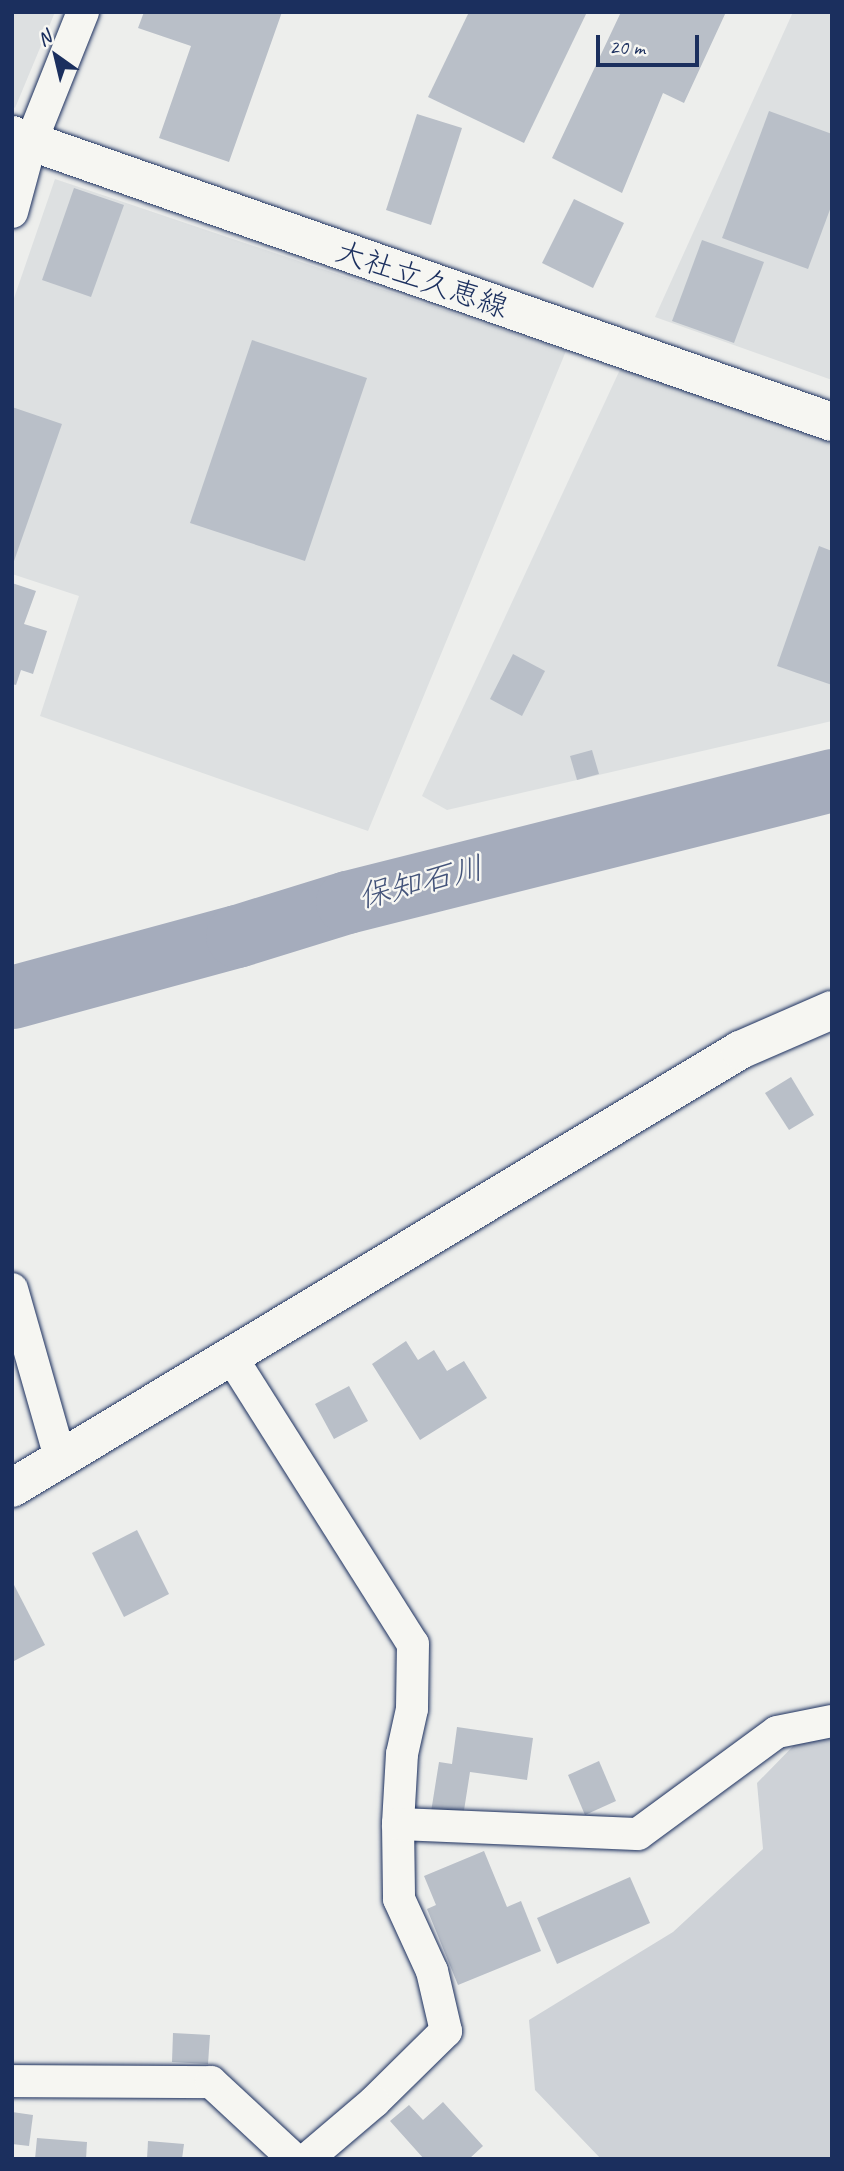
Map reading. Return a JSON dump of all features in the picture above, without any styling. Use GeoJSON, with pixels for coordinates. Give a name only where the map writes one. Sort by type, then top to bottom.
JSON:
{"type":"FeatureCollection","features":[{"type":"Feature","properties":{"kind":"street"},"geometry":{"type":"LineString","coordinates":[[12,212],[22,138],[83,12]]}},
{"type":"Feature","properties":{"kind":"street","name":"大社立久恵線"},"geometry":{"type":"LineString","coordinates":[[22,138],[832,422]]}},
{"type":"Feature","properties":{"kind":"street"},"geometry":{"type":"LineString","coordinates":[[12,1488],[740,1050],[832,1010]]}},
{"type":"Feature","properties":{"kind":"street"},"geometry":{"type":"LineString","coordinates":[[12,1289],[60,1458]]}},
{"type":"Feature","properties":{"kind":"street"},"geometry":{"type":"LineString","coordinates":[[232,1358],[413,1644],[412,1709],[402,1754],[398,1824],[399,1899],[432,1971],[446,2031],[374,2102],[307,2159]]}},
{"type":"Feature","properties":{"kind":"street"},"geometry":{"type":"LineString","coordinates":[[398,1824],[638,1834],[777,1732],[832,1721]]}},
{"type":"Feature","properties":{"kind":"street"},"geometry":{"type":"LineString","coordinates":[[12,2081],[211,2082],[294,2159]]}},
{"type":"Feature","properties":{"kind":"shaded area"},"geometry":{"type":"Polygon","coordinates":[[[12,12],[55,12],[15,108],[12,106],[12,12]]]}},
{"type":"Feature","properties":{"kind":"shaded area"},"geometry":{"type":"Polygon","coordinates":[[[793,12],[832,12],[832,380],[655,317],[793,12]]]}},
{"type":"Feature","properties":{"kind":"shaded area"},"geometry":{"type":"Polygon","coordinates":[[[55,179],[566,351],[368,831],[40,716],[79,596],[12,574],[12,304],[55,179]]]}},
{"type":"Feature","properties":{"kind":"shaded area"},"geometry":{"type":"Polygon","coordinates":[[[624,361],[832,439],[832,721],[447,810],[422,796],[624,361]]]}},
{"type":"Feature","properties":{"kind":"shaded area"},"geometry":{"type":"Polygon","coordinates":[[[832,1731],[832,2159],[601,2159],[535,2090],[529,2020],[673,1932],[763,1849],[757,1783],[802,1737],[832,1731]]]}},
{"type":"Feature","properties":{"kind":"building"},"geometry":{"type":"Polygon","coordinates":[[[144,12],[282,12],[229,162],[159,138],[191,46],[138,28],[144,12]]]}},
{"type":"Feature","properties":{"kind":"building"},"geometry":{"type":"Polygon","coordinates":[[[469,12],[587,12],[524,143],[428,97],[469,12]]]}},
{"type":"Feature","properties":{"kind":"building"},"geometry":{"type":"Polygon","coordinates":[[[621,12],[726,12],[684,103],[663,93],[622,193],[552,158],[621,12]]]}},
{"type":"Feature","properties":{"kind":"building"},"geometry":{"type":"Polygon","coordinates":[[[769,111],[832,134],[832,204],[808,269],[722,238],[769,111]]]}},
{"type":"Feature","properties":{"kind":"building"},"geometry":{"type":"Polygon","coordinates":[[[417,114],[462,128],[431,225],[386,210],[417,114]]]}},
{"type":"Feature","properties":{"kind":"building"},"geometry":{"type":"Polygon","coordinates":[[[74,188],[124,205],[91,297],[42,280],[74,188]]]}},
{"type":"Feature","properties":{"kind":"building"},"geometry":{"type":"Polygon","coordinates":[[[574,199],[624,223],[593,288],[542,263],[574,199]]]}},
{"type":"Feature","properties":{"kind":"building"},"geometry":{"type":"Polygon","coordinates":[[[702,240],[764,262],[734,343],[672,321],[702,240]]]}},
{"type":"Feature","properties":{"kind":"building"},"geometry":{"type":"Polygon","coordinates":[[[252,340],[367,378],[305,561],[190,523],[252,340]]]}},
{"type":"Feature","properties":{"kind":"building"},"geometry":{"type":"Polygon","coordinates":[[[12,407],[62,424],[13,564],[12,564],[12,407]]]}},
{"type":"Feature","properties":{"kind":"building"},"geometry":{"type":"Polygon","coordinates":[[[819,546],[832,551],[832,685],[777,666],[819,546]]]}},
{"type":"Feature","properties":{"kind":"building"},"geometry":{"type":"Polygon","coordinates":[[[12,583],[36,591],[24,624],[47,631],[33,674],[21,670],[16,685],[12,684],[12,583]]]}},
{"type":"Feature","properties":{"kind":"building"},"geometry":{"type":"Polygon","coordinates":[[[513,654],[545,671],[522,716],[490,699],[513,654]]]}},
{"type":"Feature","properties":{"kind":"building"},"geometry":{"type":"Polygon","coordinates":[[[592,750],[599,774],[577,780],[570,756],[592,750]]]}},
{"type":"Feature","properties":{"kind":"building"},"geometry":{"type":"Polygon","coordinates":[[[791,1077],[814,1115],[789,1130],[765,1093],[791,1077]]]}},
{"type":"Feature","properties":{"kind":"building"},"geometry":{"type":"Polygon","coordinates":[[[406,1341],[418,1360],[434,1350],[447,1371],[464,1361],[487,1398],[420,1440],[372,1364],[406,1341]]]}},
{"type":"Feature","properties":{"kind":"building"},"geometry":{"type":"Polygon","coordinates":[[[349,1386],[368,1421],[334,1439],[315,1404],[349,1386]]]}},
{"type":"Feature","properties":{"kind":"building"},"geometry":{"type":"Polygon","coordinates":[[[137,1530],[169,1594],[124,1617],[92,1553],[137,1530]]]}},
{"type":"Feature","properties":{"kind":"building"},"geometry":{"type":"Polygon","coordinates":[[[12,1581],[45,1645],[12,1662],[12,1581]]]}},
{"type":"Feature","properties":{"kind":"building"},"geometry":{"type":"Polygon","coordinates":[[[457,1727],[533,1738],[527,1780],[470,1772],[463,1817],[431,1812],[439,1762],[452,1764],[457,1727]]]}},
{"type":"Feature","properties":{"kind":"building"},"geometry":{"type":"Polygon","coordinates":[[[599,1761],[616,1801],[585,1815],[568,1775],[599,1761]]]}},
{"type":"Feature","properties":{"kind":"building"},"geometry":{"type":"Polygon","coordinates":[[[484,1851],[507,1907],[521,1901],[541,1951],[458,1985],[427,1909],[436,1905],[424,1876],[484,1851]]]}},
{"type":"Feature","properties":{"kind":"building"},"geometry":{"type":"Polygon","coordinates":[[[630,1877],[650,1923],[557,1964],[537,1918],[630,1877]]]}},
{"type":"Feature","properties":{"kind":"building"},"geometry":{"type":"Polygon","coordinates":[[[173,2033],[210,2035],[208,2064],[172,2062],[173,2033]]]}},
{"type":"Feature","properties":{"kind":"building"},"geometry":{"type":"Polygon","coordinates":[[[443,2102],[483,2146],[469,2159],[424,2159],[390,2121],[409,2105],[423,2120],[443,2102]]]}},
{"type":"Feature","properties":{"kind":"building"},"geometry":{"type":"Polygon","coordinates":[[[12,2112],[33,2115],[29,2146],[12,2144],[12,2112]]]}},
{"type":"Feature","properties":{"kind":"building"},"geometry":{"type":"Polygon","coordinates":[[[37,2138],[87,2142],[86,2159],[35,2159],[37,2138]]]}},
{"type":"Feature","properties":{"kind":"building"},"geometry":{"type":"Polygon","coordinates":[[[148,2141],[184,2144],[182,2159],[147,2159],[148,2141]]]}},
{"type":"Feature","properties":{"kind":"waterway","name":"保知石川"},"geometry":{"type":"LineString","coordinates":[[12,997],[237,936],[347,902],[832,780]]}}]}
